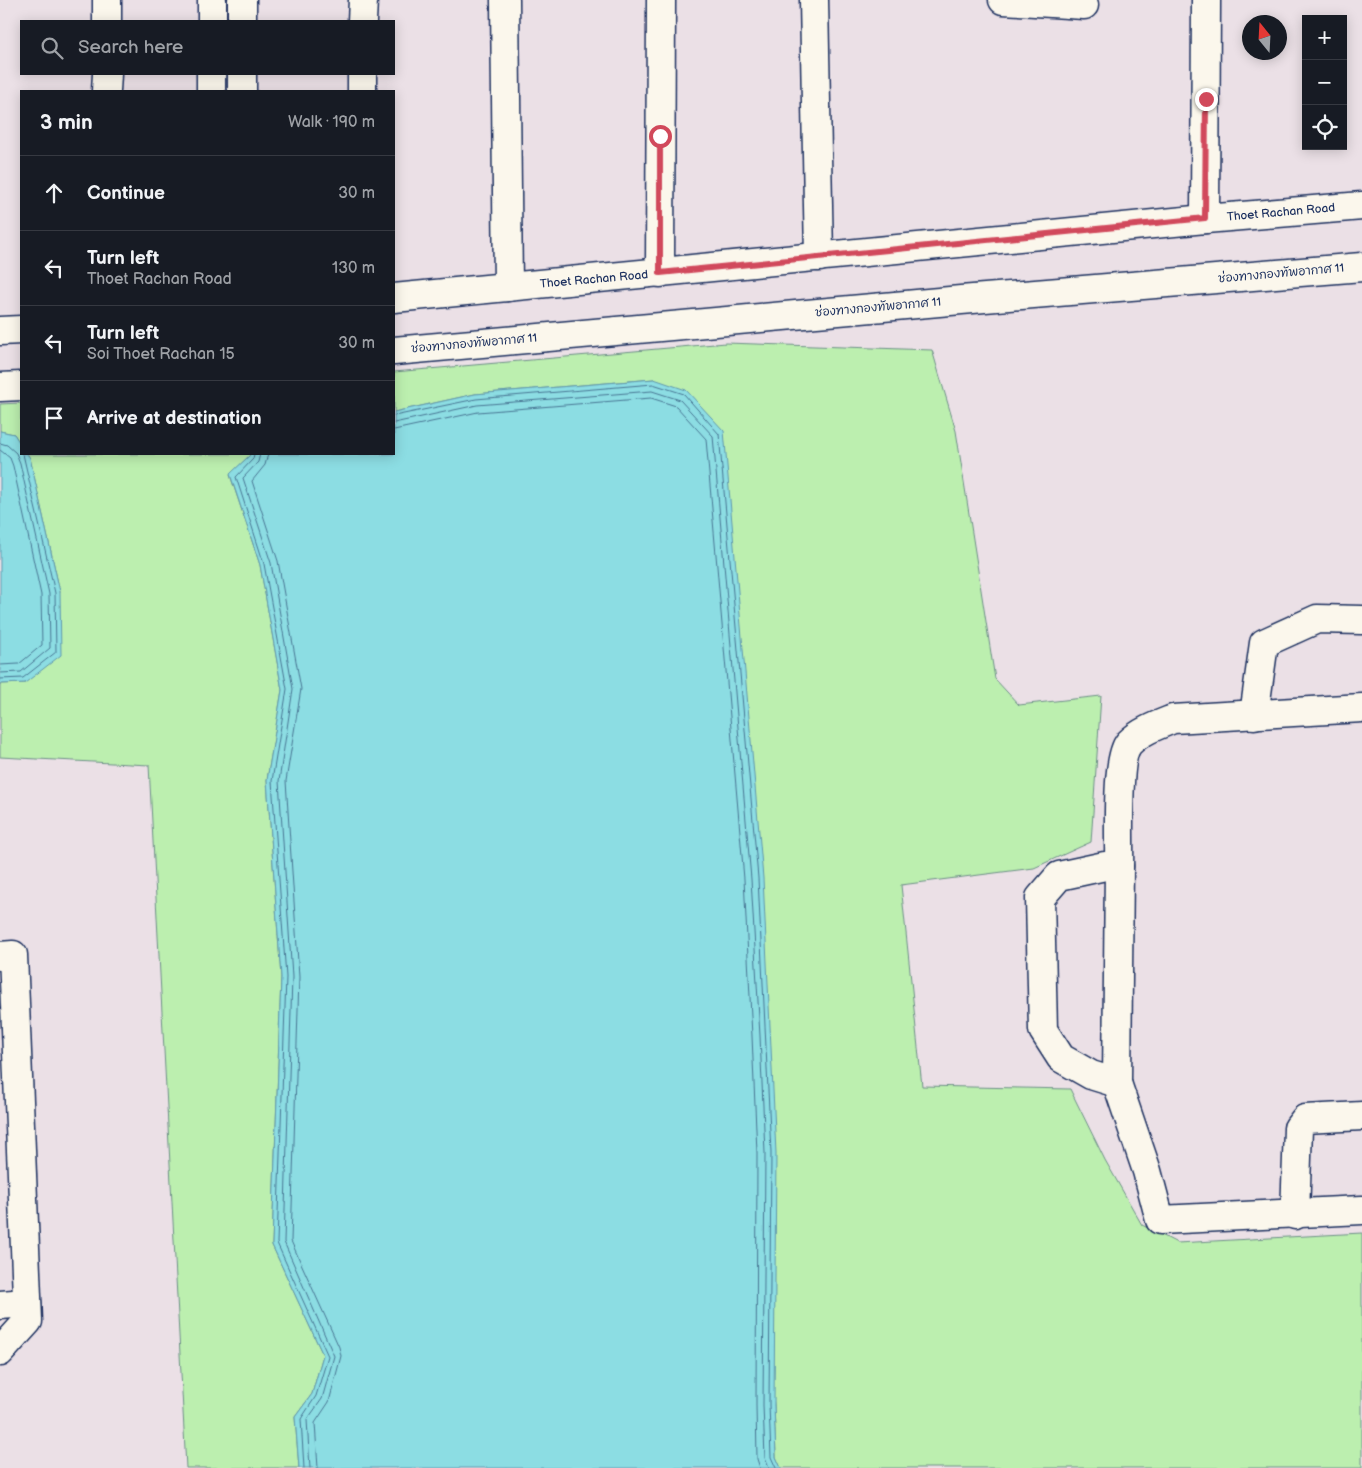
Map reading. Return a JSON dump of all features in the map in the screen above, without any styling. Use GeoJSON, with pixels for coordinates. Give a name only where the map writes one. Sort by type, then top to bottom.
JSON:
{"type":"FeatureCollection","features":[{"type":"Feature","properties":{"kind":"street"},"geometry":{"type":"LineString","coordinates":[[107,0],[107,20]]}},
{"type":"Feature","properties":{"kind":"street"},"geometry":{"type":"LineString","coordinates":[[212,0],[212,20]]}},
{"type":"Feature","properties":{"kind":"street"},"geometry":{"type":"LineString","coordinates":[[242,0],[242,20]]}},
{"type":"Feature","properties":{"kind":"street"},"geometry":{"type":"LineString","coordinates":[[362,20],[363,0]]}},
{"type":"Feature","properties":{"kind":"street"},"geometry":{"type":"LineString","coordinates":[[506,0],[508,288]]}},
{"type":"Feature","properties":{"kind":"street"},"geometry":{"type":"LineString","coordinates":[[660,273],[661,0]]}},
{"type":"Feature","properties":{"kind":"street"},"geometry":{"type":"LineString","coordinates":[[814,0],[818,257]]}},
{"type":"Feature","properties":{"kind":"street"},"geometry":{"type":"LineString","coordinates":[[1003,0],[1084,6]]}},
{"type":"Feature","properties":{"kind":"street"},"geometry":{"type":"LineString","coordinates":[[1205,218],[1206,0]]}},
{"type":"Feature","properties":{"kind":"street"},"geometry":{"type":"LineString","coordinates":[[106,90],[107,75]]}},
{"type":"Feature","properties":{"kind":"street"},"geometry":{"type":"LineString","coordinates":[[211,90],[212,75]]}},
{"type":"Feature","properties":{"kind":"street"},"geometry":{"type":"LineString","coordinates":[[242,75],[242,90]]}},
{"type":"Feature","properties":{"kind":"street"},"geometry":{"type":"LineString","coordinates":[[362,75],[362,90]]}},
{"type":"Feature","properties":{"kind":"street","name":"Thoet Rachan Road"},"geometry":{"type":"LineString","coordinates":[[395,298],[1205,218],[1362,206]]}},
{"type":"Feature","properties":{"kind":"street","name":"ช่องทางกองทัพอากาศ 11"},"geometry":{"type":"LineString","coordinates":[[395,351],[951,301],[1362,267]]}},
{"type":"Feature","properties":{"kind":"street"},"geometry":{"type":"LineString","coordinates":[[0,331],[20,330]]}},
{"type":"Feature","properties":{"kind":"street"},"geometry":{"type":"LineString","coordinates":[[0,386],[20,386]]}},
{"type":"Feature","properties":{"kind":"street"},"geometry":{"type":"LineString","coordinates":[[1254,715],[1264,643],[1317,619],[1362,620]]}},
{"type":"Feature","properties":{"kind":"street"},"geometry":{"type":"LineString","coordinates":[[1362,708],[1173,719],[1144,731],[1128,744],[1121,768],[1117,1083],[1147,1171],[1160,1220],[1295,1215],[1362,1210]]}},
{"type":"Feature","properties":{"kind":"street"},"geometry":{"type":"LineString","coordinates":[[1117,1083],[1090,1075],[1061,1058],[1043,1030],[1040,898],[1059,876],[1105,866],[1119,866]]}},
{"type":"Feature","properties":{"kind":"street"},"geometry":{"type":"LineString","coordinates":[[0,956],[13,955],[11,1181],[28,1321],[0,1352]]}},
{"type":"Feature","properties":{"kind":"street"},"geometry":{"type":"LineString","coordinates":[[1295,1215],[1298,1128],[1305,1120],[1362,1116]]}},
{"type":"Feature","properties":{"kind":"street"},"geometry":{"type":"LineString","coordinates":[[0,1305],[27,1303]]}},
{"type":"Feature","properties":{"kind":"green space"},"geometry":{"type":"Polygon","coordinates":[[[726,343],[932,350],[956,431],[995,679],[1019,705],[1101,696],[1091,842],[1034,868],[901,885],[922,1086],[1070,1089],[1105,1160],[1142,1225],[1177,1243],[1362,1233],[1362,1468],[781,1468],[776,1457],[774,1405],[654,379],[475,394],[395,412],[395,372],[726,343]]]}},
{"type":"Feature","properties":{"kind":"green space"},"geometry":{"type":"Polygon","coordinates":[[[20,403],[20,443],[14,434],[0,431],[0,404],[20,403]]]}},
{"type":"Feature","properties":{"kind":"green space"},"geometry":{"type":"Polygon","coordinates":[[[28,455],[250,455],[230,475],[260,565],[282,690],[267,780],[281,977],[272,1245],[323,1355],[312,1394],[295,1417],[299,1468],[186,1468],[149,765],[0,757],[0,684],[25,683],[60,592],[30,458],[28,455]]]}},
{"type":"Feature","properties":{"kind":"water"},"geometry":{"type":"Polygon","coordinates":[[[654,379],[686,390],[724,431],[763,878],[776,1153],[774,1405],[776,1457],[781,1468],[299,1468],[295,1417],[312,1394],[323,1355],[272,1245],[281,977],[267,780],[282,690],[260,565],[230,474],[250,455],[395,455],[395,412],[475,394],[654,379]]]}},
{"type":"Feature","properties":{"kind":"water"},"geometry":{"type":"Polygon","coordinates":[[[0,431],[14,434],[20,443],[20,455],[28,455],[30,458],[60,592],[61,655],[25,683],[0,684],[0,431]]]}},
{"type":"Feature","properties":{"kind":"route"},"geometry":{"type":"LineString","coordinates":[[660,136],[660,273],[1205,218],[1206,99]]}}]}
